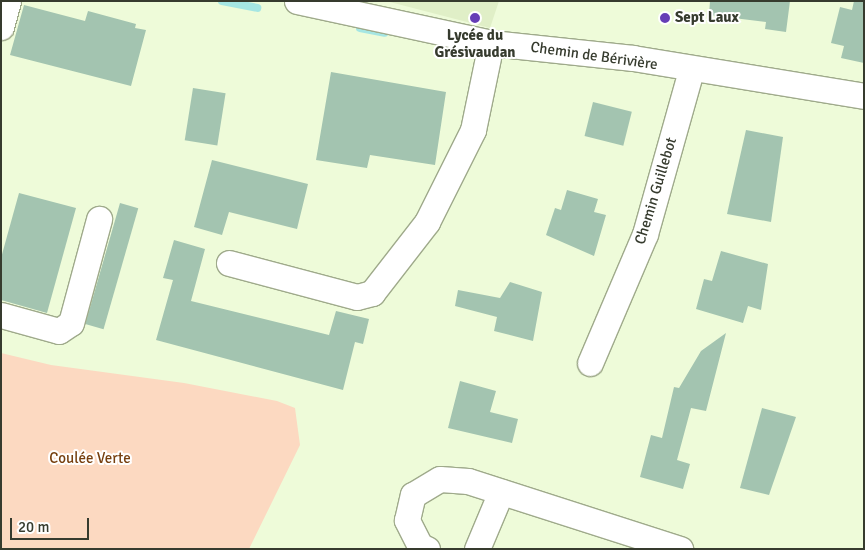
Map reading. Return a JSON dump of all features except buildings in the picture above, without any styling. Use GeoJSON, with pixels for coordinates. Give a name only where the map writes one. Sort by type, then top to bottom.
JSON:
{"type":"FeatureCollection","features":[{"type":"Feature","properties":{"kind":"street"},"geometry":{"type":"LineString","coordinates":[[1,27],[8,1]]}},
{"type":"Feature","properties":{"kind":"street","name":"Chemin de Bérivière"},"geometry":{"type":"LineString","coordinates":[[297,1],[491,43],[633,58],[691,70],[864,96]]}},
{"type":"Feature","properties":{"kind":"street"},"geometry":{"type":"LineString","coordinates":[[229,263],[357,297],[372,293],[427,222],[473,130],[491,43]]}},
{"type":"Feature","properties":{"kind":"street","name":"Chemin Guillebot"},"geometry":{"type":"LineString","coordinates":[[590,363],[645,234],[691,70]]}},
{"type":"Feature","properties":{"kind":"street"},"geometry":{"type":"LineString","coordinates":[[1,315],[59,331],[72,323],[98,219]]}},
{"type":"Feature","properties":{"kind":"street"},"geometry":{"type":"LineString","coordinates":[[427,549],[420,546],[407,520],[413,495],[440,479],[468,481],[680,549]]}},
{"type":"Feature","properties":{"kind":"street"},"geometry":{"type":"LineString","coordinates":[[477,549],[501,492]]}},
{"type":"Feature","properties":{"kind":"shaded area","name":"Lycée du Grésivaudan"},"geometry":{"type":"Polygon","coordinates":[[[386,1],[499,1],[490,28],[386,1]]]}},
{"type":"Feature","properties":{"kind":"green space","name":"Coulée Verte"},"geometry":{"type":"Polygon","coordinates":[[[1,353],[51,365],[184,383],[277,401],[295,408],[300,445],[249,549],[1,549],[1,353]]]}},
{"type":"Feature","properties":{"kind":"waterway"},"geometry":{"type":"LineString","coordinates":[[222,1],[257,8]]}},
{"type":"Feature","properties":{"kind":"waterway"},"geometry":{"type":"LineString","coordinates":[[360,28],[385,33]]}},
{"type":"Feature","properties":{"kind":"place","name":"Lycée du Grésivaudan"},"geometry":{"type":"Point","coordinates":[475,18]}},
{"type":"Feature","properties":{"kind":"place","name":"Sept Laux"},"geometry":{"type":"Point","coordinates":[665,18]}}]}
